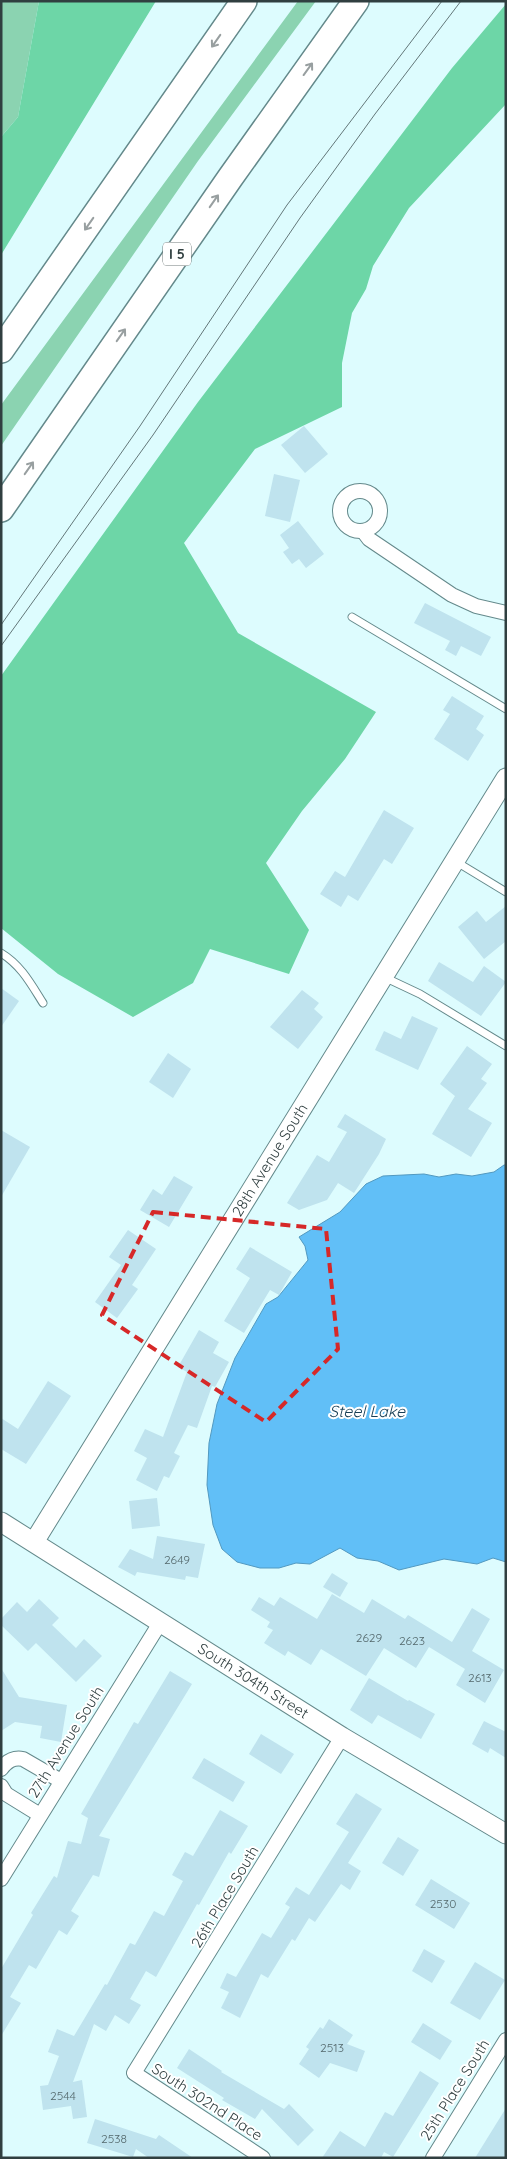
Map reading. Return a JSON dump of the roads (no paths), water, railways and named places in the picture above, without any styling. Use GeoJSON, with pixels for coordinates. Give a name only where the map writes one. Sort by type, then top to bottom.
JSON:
{"type":"FeatureCollection","features":[{"type":"Feature","properties":{"kind":"highway"},"geometry":{"type":"LineString","coordinates":[[1,350],[244,1]]}},
{"type":"Feature","properties":{"kind":"highway","name":"I 5"},"geometry":{"type":"LineString","coordinates":[[1,509],[230,178],[356,1]]}},
{"type":"Feature","properties":{"kind":"street"},"geometry":{"type":"LineString","coordinates":[[363,531],[369,539],[452,594],[476,606],[506,613]]}},
{"type":"Feature","properties":{"kind":"street","name":"28th Avenue South"},"geometry":{"type":"LineString","coordinates":[[34,1542],[506,778]]}},
{"type":"Feature","properties":{"kind":"street","name":"South 304th Street"},"geometry":{"type":"LineString","coordinates":[[1,1522],[342,1737],[506,1834]]}},
{"type":"Feature","properties":{"kind":"street","name":"27th Avenue South"},"geometry":{"type":"LineString","coordinates":[[1,1879],[160,1623]]}},
{"type":"Feature","properties":{"kind":"street","name":"26th Place South"},"geometry":{"type":"LineString","coordinates":[[134,2074],[342,1737]]}},
{"type":"Feature","properties":{"kind":"street"},"geometry":{"type":"LineString","coordinates":[[1,1769],[10,1760],[23,1759],[61,1781]]}},
{"type":"Feature","properties":{"kind":"street"},"geometry":{"type":"LineString","coordinates":[[1,1786],[6,1794],[40,1815]]}},
{"type":"Feature","properties":{"kind":"street","name":"25th Place South"},"geometry":{"type":"LineString","coordinates":[[433,2158],[506,2040]]}},
{"type":"Feature","properties":{"kind":"street","name":"South 302nd Place"},"geometry":{"type":"LineString","coordinates":[[134,2074],[263,2158]]}},
{"type":"Feature","properties":{"kind":"lane"},"geometry":{"type":"LineString","coordinates":[[352,617],[506,709]]}},
{"type":"Feature","properties":{"kind":"lane"},"geometry":{"type":"LineString","coordinates":[[455,861],[506,892]]}},
{"type":"Feature","properties":{"kind":"lane"},"geometry":{"type":"LineString","coordinates":[[1,953],[12,960],[26,976],[43,1003]]}},
{"type":"Feature","properties":{"kind":"lane"},"geometry":{"type":"LineString","coordinates":[[383,977],[420,994],[506,1046]]}},
{"type":"Feature","properties":{"kind":"water","name":"Steel Lake"},"geometry":{"type":"Polygon","coordinates":[[[506,1165],[506,1562],[493,1558],[477,1564],[444,1559],[399,1570],[378,1561],[357,1558],[340,1548],[310,1564],[296,1563],[279,1568],[260,1568],[237,1562],[222,1549],[213,1525],[207,1485],[209,1443],[217,1404],[235,1358],[266,1304],[278,1297],[308,1260],[305,1246],[299,1237],[340,1212],[366,1184],[383,1176],[424,1174],[439,1177],[456,1174],[472,1176],[494,1172],[506,1165]]]}},
{"type":"Feature","properties":{"kind":"tram line"},"geometry":{"type":"LineString","coordinates":[[1,625],[140,426],[287,205],[442,1]]}},
{"type":"Feature","properties":{"kind":"tram line"},"geometry":{"type":"LineString","coordinates":[[1,646],[153,435],[300,218],[375,114],[461,1]]}}]}
